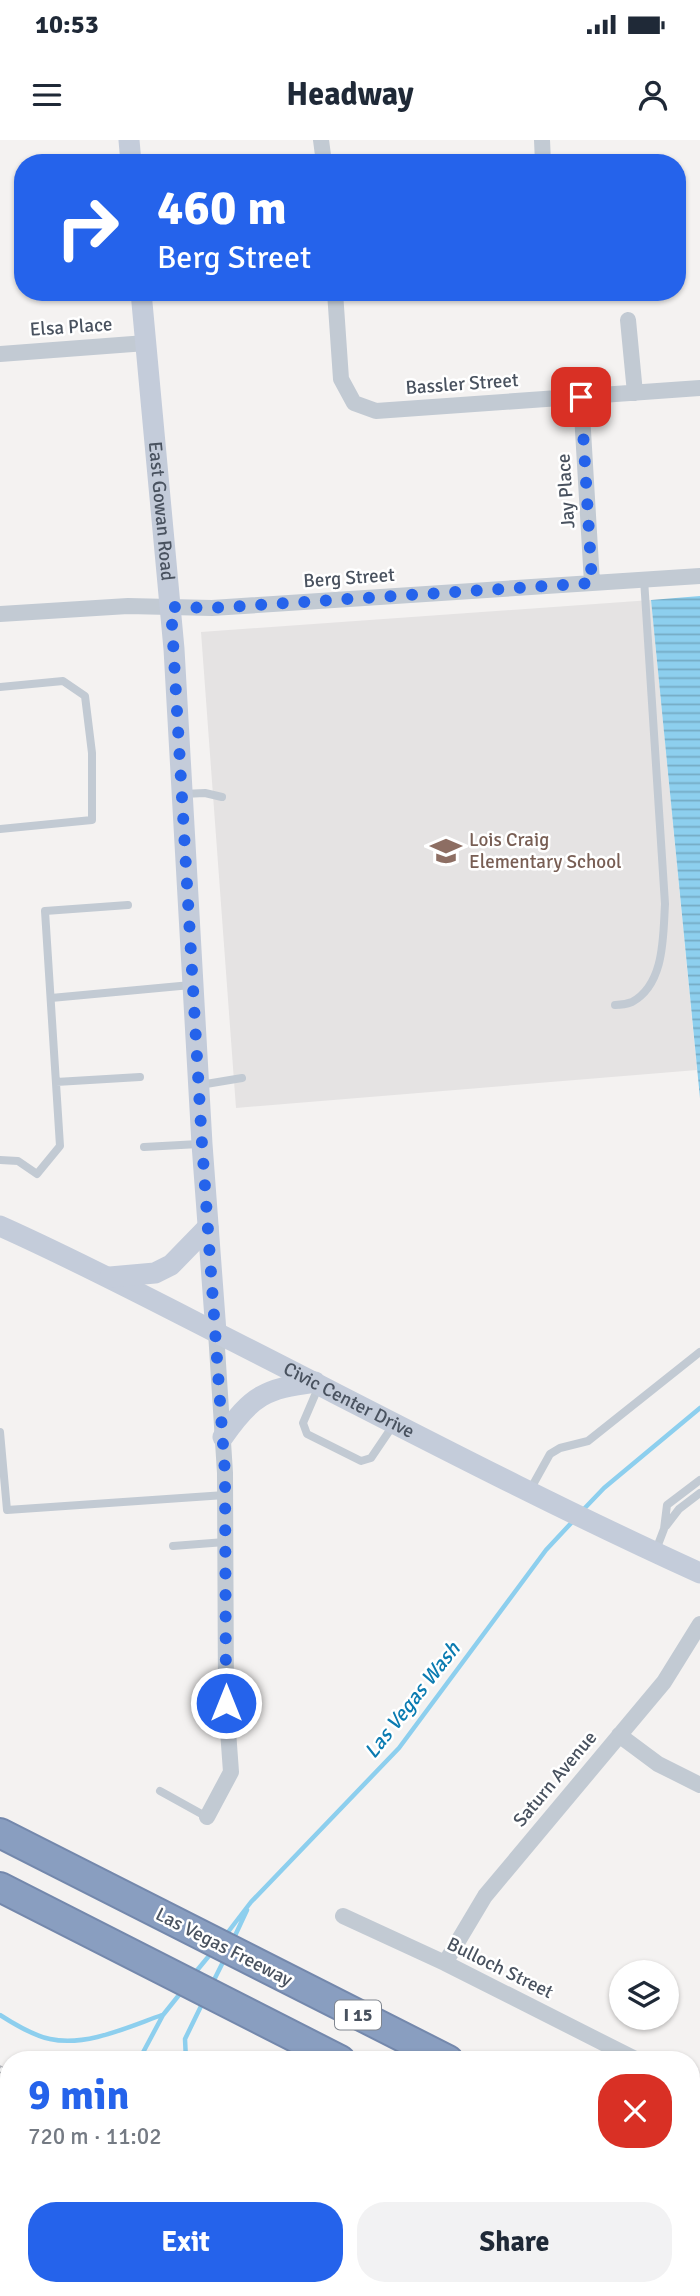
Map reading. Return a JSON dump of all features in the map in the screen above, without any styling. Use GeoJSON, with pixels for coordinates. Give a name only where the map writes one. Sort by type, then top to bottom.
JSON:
{"type":"FeatureCollection","features":[{"type":"Feature","properties":{"kind":"highway","name":"Las Vegas Freeway"},"geometry":{"type":"LineString","coordinates":[[0,1833],[429,2051]]}},
{"type":"Feature","properties":{"kind":"highway","name":"I 15"},"geometry":{"type":"LineString","coordinates":[[0,1887],[323,2051]]}},
{"type":"Feature","properties":{"kind":"street","name":"East Gowan Road"},"geometry":{"type":"LineString","coordinates":[[142,301],[171,607],[202,1144],[223,1437],[226,1703],[231,1772],[207,1817]]}},
{"type":"Feature","properties":{"kind":"street","name":"Bassler Street"},"geometry":{"type":"LineString","coordinates":[[336,301],[341,379],[354,403],[376,411],[700,388]]}},
{"type":"Feature","properties":{"kind":"street"},"geometry":{"type":"LineString","coordinates":[[628,320],[635,393]]}},
{"type":"Feature","properties":{"kind":"street","name":"Elsa Place"},"geometry":{"type":"LineString","coordinates":[[0,354],[146,343]]}},
{"type":"Feature","properties":{"kind":"street","name":"Jay Place"},"geometry":{"type":"LineString","coordinates":[[581,397],[592,583]]}},
{"type":"Feature","properties":{"kind":"street","name":"Berg Street"},"geometry":{"type":"LineString","coordinates":[[0,614],[128,606],[212,608],[700,576]]}},
{"type":"Feature","properties":{"kind":"street"},"geometry":{"type":"LineString","coordinates":[[109,1277],[155,1273],[171,1265],[208,1227]]}},
{"type":"Feature","properties":{"kind":"street","name":"Civic Center Drive"},"geometry":{"type":"LineString","coordinates":[[3,1230],[109,1277],[530,1493],[700,1573]]}},
{"type":"Feature","properties":{"kind":"street"},"geometry":{"type":"LineString","coordinates":[[223,1437],[239,1413],[256,1398],[276,1389],[317,1384]]}},
{"type":"Feature","properties":{"kind":"street","name":"Saturn Avenue"},"geometry":{"type":"LineString","coordinates":[[445,1963],[485,1896],[664,1682],[700,1624]]}},
{"type":"Feature","properties":{"kind":"street"},"geometry":{"type":"LineString","coordinates":[[619,1735],[658,1764],[700,1785]]}},
{"type":"Feature","properties":{"kind":"street","name":"Bulloch Street"},"geometry":{"type":"LineString","coordinates":[[343,1916],[445,1963],[619,2051]]}},
{"type":"Feature","properties":{"kind":"lane"},"geometry":{"type":"LineString","coordinates":[[615,1006],[631,1002],[652,983],[663,946],[665,904],[644,579]]}},
{"type":"Feature","properties":{"kind":"lane"},"geometry":{"type":"LineString","coordinates":[[0,687],[63,681],[85,696],[92,753],[92,820],[0,829]]}},
{"type":"Feature","properties":{"kind":"lane"},"geometry":{"type":"LineString","coordinates":[[183,794],[205,793],[222,797]]}},
{"type":"Feature","properties":{"kind":"lane"},"geometry":{"type":"LineString","coordinates":[[0,1160],[19,1161],[37,1174],[60,1146],[45,911],[128,905]]}},
{"type":"Feature","properties":{"kind":"lane"},"geometry":{"type":"LineString","coordinates":[[51,999],[194,985]]}},
{"type":"Feature","properties":{"kind":"lane"},"geometry":{"type":"LineString","coordinates":[[56,1082],[140,1077]]}},
{"type":"Feature","properties":{"kind":"lane"},"geometry":{"type":"LineString","coordinates":[[200,1085],[242,1078]]}},
{"type":"Feature","properties":{"kind":"lane"},"geometry":{"type":"LineString","coordinates":[[144,1147],[202,1144]]}},
{"type":"Feature","properties":{"kind":"lane"},"geometry":{"type":"LineString","coordinates":[[530,1493],[550,1454],[560,1448],[588,1441],[700,1352]]}},
{"type":"Feature","properties":{"kind":"lane"},"geometry":{"type":"LineString","coordinates":[[317,1384],[303,1423],[307,1433],[328,1445],[361,1461],[371,1458],[394,1423]]}},
{"type":"Feature","properties":{"kind":"lane"},"geometry":{"type":"LineString","coordinates":[[0,1432],[6,1510],[225,1495]]}},
{"type":"Feature","properties":{"kind":"lane"},"geometry":{"type":"LineString","coordinates":[[655,1553],[664,1528],[667,1506],[700,1480]]}},
{"type":"Feature","properties":{"kind":"lane"},"geometry":{"type":"LineString","coordinates":[[664,1528],[679,1509],[700,1493]]}},
{"type":"Feature","properties":{"kind":"lane"},"geometry":{"type":"LineString","coordinates":[[173,1546],[225,1542]]}},
{"type":"Feature","properties":{"kind":"lane"},"geometry":{"type":"LineString","coordinates":[[160,1791],[207,1817]]}},
{"type":"Feature","properties":{"kind":"shaded area","name":"Lois Craig Elementary School"},"geometry":{"type":"Polygon","coordinates":[[[651,600],[697,1070],[236,1108],[201,632],[651,600]]]}},
{"type":"Feature","properties":{"kind":"water"},"geometry":{"type":"Polygon","coordinates":[[[700,596],[700,1098],[651,600],[700,596]]]}},
{"type":"Feature","properties":{"kind":"waterway","name":"Las Vegas Wash"},"geometry":{"type":"LineString","coordinates":[[582,1511],[604,1488],[700,1408]]}},
{"type":"Feature","properties":{"kind":"waterway","name":"Las Vegas Wash"},"geometry":{"type":"LineString","coordinates":[[225,1936],[251,1902],[399,1748],[546,1550],[574,1520]]}},
{"type":"Feature","properties":{"kind":"waterway"},"geometry":{"type":"LineString","coordinates":[[233,1940],[247,1910]]}},
{"type":"Feature","properties":{"kind":"waterway","name":"Las Vegas Wash"},"geometry":{"type":"LineString","coordinates":[[194,1974],[213,1951]]}},
{"type":"Feature","properties":{"kind":"waterway"},"geometry":{"type":"LineString","coordinates":[[212,1984],[225,1958]]}},
{"type":"Feature","properties":{"kind":"waterway","name":"Las Vegas Wash"},"geometry":{"type":"LineString","coordinates":[[144,2051],[163,2015],[183,1990]]}},
{"type":"Feature","properties":{"kind":"waterway"},"geometry":{"type":"LineString","coordinates":[[186,2051],[185,2039],[203,2002]]}},
{"type":"Feature","properties":{"kind":"waterway"},"geometry":{"type":"LineString","coordinates":[[0,2015],[37,2035],[64,2041],[92,2038],[162,2015]]}},
{"type":"Feature","properties":{"kind":"place","name":"Lois Craig Elementary School"},"geometry":{"type":"Point","coordinates":[446,851]}},
{"type":"Feature","properties":{"kind":"route"},"geometry":{"type":"LineString","coordinates":[[226,1703],[225,1473],[202,1144],[171,607],[212,608],[592,583],[581,397]]}}]}
